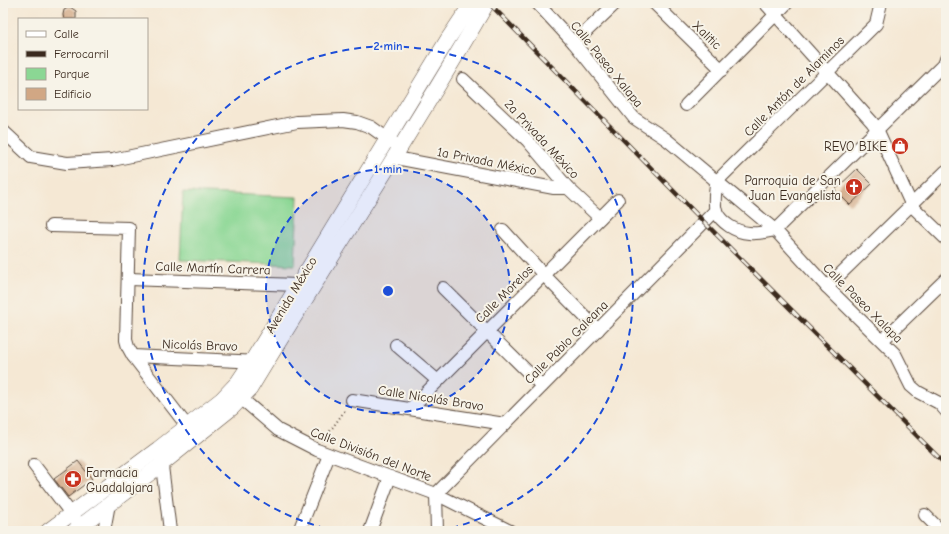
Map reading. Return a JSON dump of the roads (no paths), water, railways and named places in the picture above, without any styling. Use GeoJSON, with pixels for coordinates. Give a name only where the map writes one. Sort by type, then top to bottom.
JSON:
{"type":"FeatureCollection","features":[{"type":"Feature","properties":{"kind":"main road","name":"Avenida México"},"geometry":{"type":"LineString","coordinates":[[259,362],[297,285],[448,39],[472,3]]}},
{"type":"Feature","properties":{"kind":"main road","name":"Avenida México"},"geometry":{"type":"LineString","coordinates":[[77,528],[162,464],[236,394],[401,154],[487,3]]}},
{"type":"Feature","properties":{"kind":"main road"},"geometry":{"type":"LineString","coordinates":[[448,39],[461,49]]}},
{"type":"Feature","properties":{"kind":"main road","name":"Avenida México"},"geometry":{"type":"LineString","coordinates":[[48,531],[187,426],[236,394]]}},
{"type":"Feature","properties":{"kind":"street","name":"Calle Paseo Xalapa"},"geometry":{"type":"LineString","coordinates":[[537,3],[574,43],[634,118],[666,139],[774,230],[827,287],[882,340],[897,357],[911,386],[918,392],[944,403]]}},
{"type":"Feature","properties":{"kind":"street"},"geometry":{"type":"LineString","coordinates":[[574,43],[616,3]]}},
{"type":"Feature","properties":{"kind":"street","name":"Xalitic"},"geometry":{"type":"LineString","coordinates":[[654,3],[722,70]]}},
{"type":"Feature","properties":{"kind":"street"},"geometry":{"type":"LineString","coordinates":[[765,3],[775,16],[872,122],[877,129],[912,206],[946,239]]}},
{"type":"Feature","properties":{"kind":"street"},"geometry":{"type":"LineString","coordinates":[[686,105],[787,3]]}},
{"type":"Feature","properties":{"kind":"street","name":"Calle Antón de Alaminos"},"geometry":{"type":"LineString","coordinates":[[716,182],[876,24],[881,3]]}},
{"type":"Feature","properties":{"kind":"street"},"geometry":{"type":"LineString","coordinates":[[716,182],[716,210],[720,217],[728,225],[740,231],[757,233],[774,230],[945,63],[946,59]]}},
{"type":"Feature","properties":{"kind":"street","name":"2a Privada México"},"geometry":{"type":"LineString","coordinates":[[463,79],[528,140],[568,188],[600,218]]}},
{"type":"Feature","properties":{"kind":"street"},"geometry":{"type":"LineString","coordinates":[[3,131],[31,156],[67,163],[112,160],[297,122],[343,120],[357,122],[371,127],[387,138],[401,154]]}},
{"type":"Feature","properties":{"kind":"street","name":"1a Privada México"},"geometry":{"type":"LineString","coordinates":[[401,154],[554,188],[568,188]]}},
{"type":"Feature","properties":{"kind":"street"},"geometry":{"type":"LineString","coordinates":[[827,287],[912,206],[946,171]]}},
{"type":"Feature","properties":{"kind":"street","name":"Calle Morelos"},"geometry":{"type":"LineString","coordinates":[[411,408],[618,200]]}},
{"type":"Feature","properties":{"kind":"street","name":"Calle Pablo Galeana"},"geometry":{"type":"LineString","coordinates":[[436,494],[716,210]]}},
{"type":"Feature","properties":{"kind":"street"},"geometry":{"type":"LineString","coordinates":[[51,226],[129,228],[129,279],[126,340],[128,347],[133,356],[187,426]]}},
{"type":"Feature","properties":{"kind":"street"},"geometry":{"type":"LineString","coordinates":[[503,230],[598,330]]}},
{"type":"Feature","properties":{"kind":"street","name":"Calle Martín Carrera"},"geometry":{"type":"LineString","coordinates":[[129,279],[297,285]]}},
{"type":"Feature","properties":{"kind":"street"},"geometry":{"type":"LineString","coordinates":[[882,340],[946,279]]}},
{"type":"Feature","properties":{"kind":"street"},"geometry":{"type":"LineString","coordinates":[[443,288],[542,386]]}},
{"type":"Feature","properties":{"kind":"street"},"geometry":{"type":"LineString","coordinates":[[396,345],[438,381]]}},
{"type":"Feature","properties":{"kind":"street","name":"Nicolás Bravo"},"geometry":{"type":"LineString","coordinates":[[133,356],[259,362]]}},
{"type":"Feature","properties":{"kind":"street","name":"Calle División del Norte"},"geometry":{"type":"LineString","coordinates":[[236,394],[278,430],[317,450],[436,494],[510,531]]}},
{"type":"Feature","properties":{"kind":"street","name":"Calle Nicolás Bravo"},"geometry":{"type":"LineString","coordinates":[[352,400],[411,408],[505,424]]}},
{"type":"Feature","properties":{"kind":"street"},"geometry":{"type":"LineString","coordinates":[[158,449],[162,464],[170,531]]}},
{"type":"Feature","properties":{"kind":"street"},"geometry":{"type":"LineString","coordinates":[[299,531],[329,454]]}},
{"type":"Feature","properties":{"kind":"street"},"geometry":{"type":"LineString","coordinates":[[34,465],[71,514],[77,528]]}},
{"type":"Feature","properties":{"kind":"street"},"geometry":{"type":"LineString","coordinates":[[370,531],[390,477]]}},
{"type":"Feature","properties":{"kind":"street"},"geometry":{"type":"LineString","coordinates":[[436,494],[437,531]]}},
{"type":"Feature","properties":{"kind":"street"},"geometry":{"type":"LineString","coordinates":[[104,531],[109,504]]}},
{"type":"Feature","properties":{"kind":"street"},"geometry":{"type":"LineString","coordinates":[[925,515],[941,531]]}},
{"type":"Feature","properties":{"kind":"railway"},"geometry":{"type":"LineString","coordinates":[[489,3],[946,465]]}},
{"type":"Feature","properties":{"kind":"place","name":"REVO BIKE"},"geometry":{"type":"Point","coordinates":[900,146]}},
{"type":"Feature","properties":{"kind":"place","name":"Parroquia de San Juan Evangelista"},"geometry":{"type":"Point","coordinates":[854,187]}},
{"type":"Feature","properties":{"kind":"place","name":"Farmacia Guadalajara"},"geometry":{"type":"Point","coordinates":[73,479]}}]}
